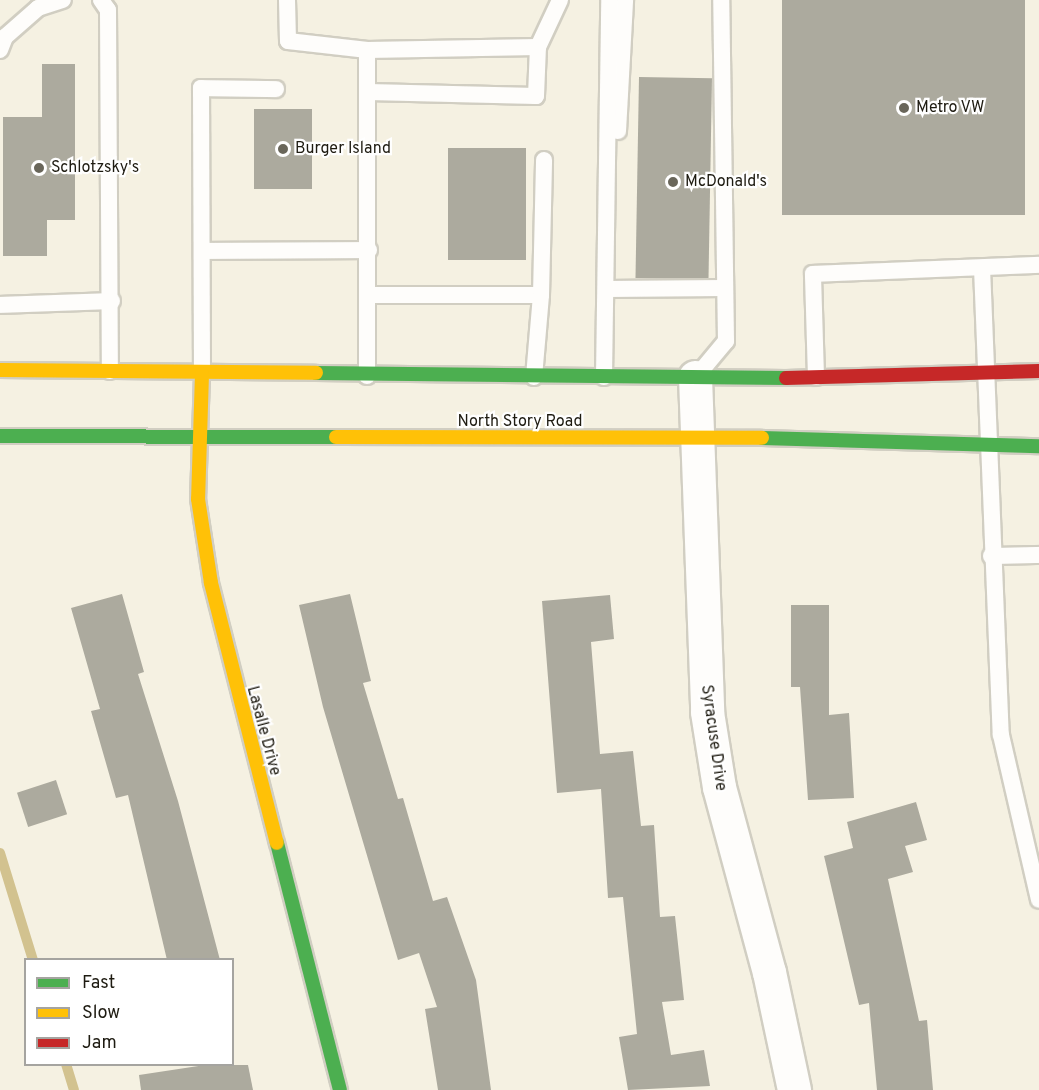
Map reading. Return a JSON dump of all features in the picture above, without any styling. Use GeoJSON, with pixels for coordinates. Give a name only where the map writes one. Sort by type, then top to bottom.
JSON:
{"type":"FeatureCollection","features":[{"type":"Feature","properties":{"kind":"main road"},"geometry":{"type":"LineString","coordinates":[[0,370],[534,377],[816,377],[1039,371]]}},
{"type":"Feature","properties":{"kind":"main road","name":"Lasalle Drive"},"geometry":{"type":"LineString","coordinates":[[202,374],[198,499],[228,663],[340,1090]]}},
{"type":"Feature","properties":{"kind":"main road","name":"North Story Road"},"geometry":{"type":"LineString","coordinates":[[0,436],[201,440],[831,438],[987,447],[1039,446]]}},
{"type":"Feature","properties":{"kind":"street","name":"Syracuse Drive"},"geometry":{"type":"LineString","coordinates":[[695,377],[694,437],[707,712],[719,788],[769,972],[794,1090]]}},
{"type":"Feature","properties":{"kind":"lane"},"geometry":{"type":"LineString","coordinates":[[0,50],[4,37],[38,8],[63,0]]}},
{"type":"Feature","properties":{"kind":"lane"},"geometry":{"type":"LineString","coordinates":[[101,0],[108,10],[112,301],[110,371]]}},
{"type":"Feature","properties":{"kind":"lane"},"geometry":{"type":"LineString","coordinates":[[287,0],[288,41],[367,50],[538,47]]}},
{"type":"Feature","properties":{"kind":"lane"},"geometry":{"type":"LineString","coordinates":[[368,92],[536,96],[538,47],[560,0]]}},
{"type":"Feature","properties":{"kind":"lane"},"geometry":{"type":"LineString","coordinates":[[604,377],[609,0]]}},
{"type":"Feature","properties":{"kind":"lane"},"geometry":{"type":"LineString","coordinates":[[607,209],[619,124],[625,0]]}},
{"type":"Feature","properties":{"kind":"lane"},"geometry":{"type":"LineString","coordinates":[[695,377],[726,341],[721,0]]}},
{"type":"Feature","properties":{"kind":"lane"},"geometry":{"type":"LineString","coordinates":[[367,50],[369,250],[367,376]]}},
{"type":"Feature","properties":{"kind":"lane"},"geometry":{"type":"LineString","coordinates":[[202,374],[201,88],[276,89]]}},
{"type":"Feature","properties":{"kind":"lane"},"geometry":{"type":"LineString","coordinates":[[534,377],[541,295],[544,160]]}},
{"type":"Feature","properties":{"kind":"lane"},"geometry":{"type":"LineString","coordinates":[[202,251],[369,250]]}},
{"type":"Feature","properties":{"kind":"lane"},"geometry":{"type":"LineString","coordinates":[[816,377],[813,274],[1039,266]]}},
{"type":"Feature","properties":{"kind":"lane"},"geometry":{"type":"LineString","coordinates":[[982,268],[991,556],[1001,735],[1039,900]]}},
{"type":"Feature","properties":{"kind":"lane"},"geometry":{"type":"LineString","coordinates":[[606,289],[724,288]]}},
{"type":"Feature","properties":{"kind":"lane"},"geometry":{"type":"LineString","coordinates":[[369,295],[541,295]]}},
{"type":"Feature","properties":{"kind":"lane"},"geometry":{"type":"LineString","coordinates":[[0,305],[112,301]]}},
{"type":"Feature","properties":{"kind":"lane"},"geometry":{"type":"LineString","coordinates":[[991,556],[1039,555]]}},
{"type":"Feature","properties":{"kind":"building","name":"Metro VW"},"geometry":{"type":"Polygon","coordinates":[[[782,0],[1025,0],[1025,215],[782,215],[782,0]]]}},
{"type":"Feature","properties":{"kind":"building","name":"Schlotzsky's"},"geometry":{"type":"Polygon","coordinates":[[[42,64],[75,64],[75,220],[47,220],[47,256],[3,256],[3,117],[42,117],[42,64]]]}},
{"type":"Feature","properties":{"kind":"building"},"geometry":{"type":"Polygon","coordinates":[[[639,77],[712,78],[708,279],[635,278],[639,77]]]}},
{"type":"Feature","properties":{"kind":"building","name":"Burger Island"},"geometry":{"type":"Polygon","coordinates":[[[254,109],[312,109],[312,189],[254,189],[254,109]]]}},
{"type":"Feature","properties":{"kind":"building"},"geometry":{"type":"Polygon","coordinates":[[[448,148],[526,148],[526,260],[448,260],[448,148]]]}},
{"type":"Feature","properties":{"kind":"building"},"geometry":{"type":"Polygon","coordinates":[[[122,594],[144,672],[138,674],[178,801],[219,958],[167,958],[128,795],[116,798],[91,711],[100,709],[71,608],[122,594]]]}},
{"type":"Feature","properties":{"kind":"building"},"geometry":{"type":"Polygon","coordinates":[[[350,594],[371,681],[363,683],[398,799],[403,798],[433,901],[447,897],[476,980],[491,1090],[438,1090],[425,1009],[437,1007],[419,953],[398,960],[323,707],[299,605],[350,594]]]}},
{"type":"Feature","properties":{"kind":"building"},"geometry":{"type":"Polygon","coordinates":[[[610,595],[614,639],[591,642],[600,754],[633,751],[641,826],[654,825],[660,917],[675,916],[684,1000],[662,1002],[671,1055],[704,1050],[710,1086],[628,1090],[619,1037],[637,1034],[623,897],[608,898],[601,789],[557,793],[542,601],[610,595]]]}},
{"type":"Feature","properties":{"kind":"building"},"geometry":{"type":"Polygon","coordinates":[[[791,605],[829,605],[829,715],[849,713],[854,798],[808,800],[800,687],[791,687],[791,605]]]}},
{"type":"Feature","properties":{"kind":"building"},"geometry":{"type":"Polygon","coordinates":[[[56,780],[67,814],[28,827],[17,793],[56,780]]]}},
{"type":"Feature","properties":{"kind":"building"},"geometry":{"type":"Polygon","coordinates":[[[916,802],[927,840],[905,846],[913,872],[888,879],[919,1021],[927,1020],[933,1090],[877,1090],[869,1003],[859,1005],[824,856],[853,848],[847,822],[916,802]]]}},
{"type":"Feature","properties":{"kind":"building"},"geometry":{"type":"Polygon","coordinates":[[[248,1065],[253,1090],[141,1090],[139,1075],[198,1066],[248,1065]]]}},
{"type":"Feature","properties":{"kind":"waterway"},"geometry":{"type":"LineString","coordinates":[[0,853],[32,958]]}},
{"type":"Feature","properties":{"kind":"waterway"},"geometry":{"type":"LineString","coordinates":[[67,1066],[74,1090]]}},
{"type":"Feature","properties":{"kind":"traffic: fast"},"geometry":{"type":"LineString","coordinates":[[316,373],[786,378]]}},
{"type":"Feature","properties":{"kind":"traffic: fast"},"geometry":{"type":"LineString","coordinates":[[0,436],[336,437]]}},
{"type":"Feature","properties":{"kind":"traffic: fast"},"geometry":{"type":"LineString","coordinates":[[762,438],[1039,446]]}},
{"type":"Feature","properties":{"kind":"traffic: fast"},"geometry":{"type":"LineString","coordinates":[[277,843],[340,1090]]}},
{"type":"Feature","properties":{"kind":"traffic: slow"},"geometry":{"type":"LineString","coordinates":[[0,370],[316,373]]}},
{"type":"Feature","properties":{"kind":"traffic: slow"},"geometry":{"type":"LineString","coordinates":[[202,374],[198,499],[211,583],[277,843]]}},
{"type":"Feature","properties":{"kind":"traffic: slow"},"geometry":{"type":"LineString","coordinates":[[336,437],[762,438]]}},
{"type":"Feature","properties":{"kind":"traffic: jam"},"geometry":{"type":"LineString","coordinates":[[786,378],[1039,371]]}},
{"type":"Feature","properties":{"kind":"place","name":"Metro VW"},"geometry":{"type":"Point","coordinates":[904,108]}},
{"type":"Feature","properties":{"kind":"place","name":"Burger Island"},"geometry":{"type":"Point","coordinates":[283,149]}},
{"type":"Feature","properties":{"kind":"place","name":"Schlotzsky's"},"geometry":{"type":"Point","coordinates":[39,168]}},
{"type":"Feature","properties":{"kind":"place","name":"McDonald's"},"geometry":{"type":"Point","coordinates":[673,182]}}]}
